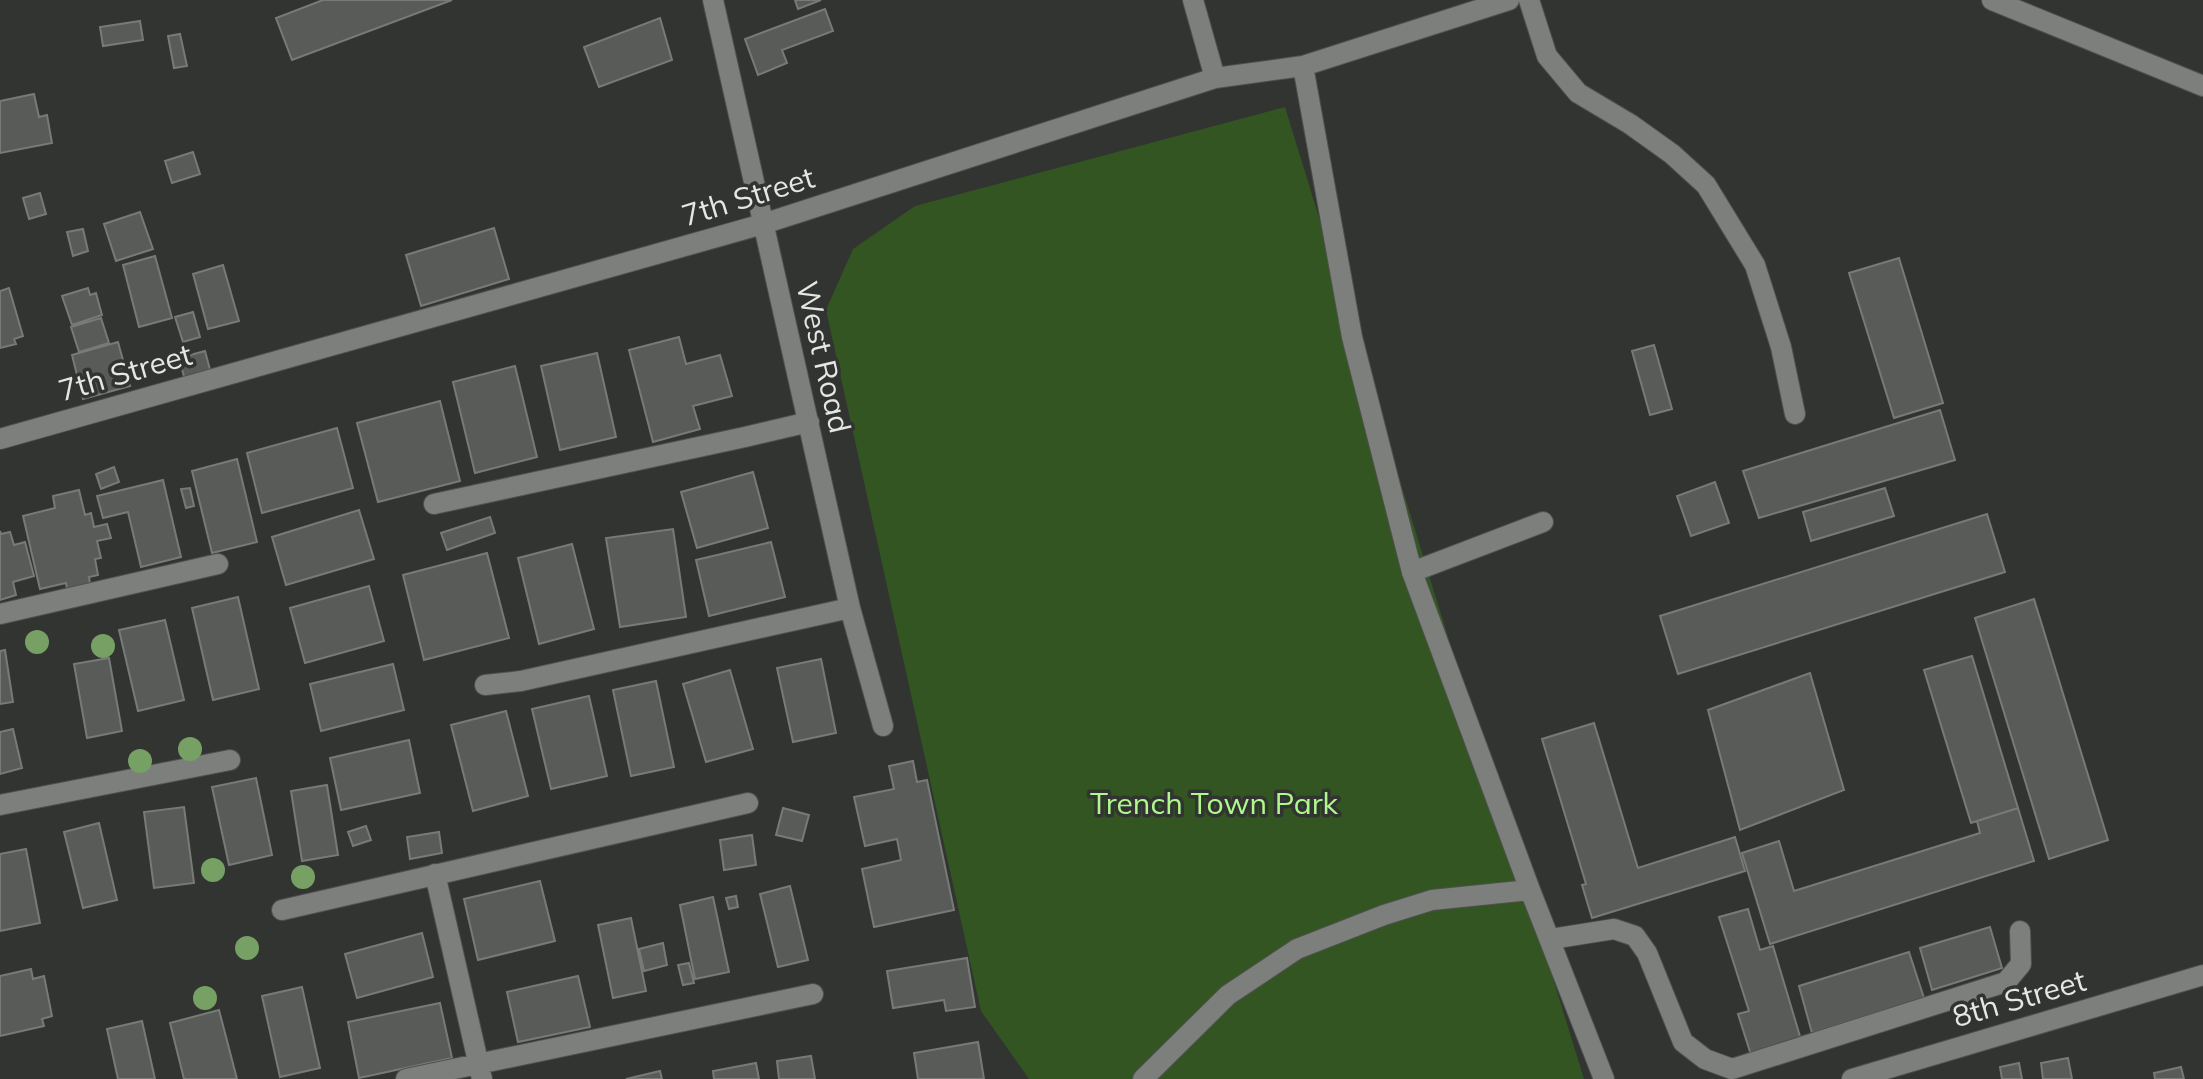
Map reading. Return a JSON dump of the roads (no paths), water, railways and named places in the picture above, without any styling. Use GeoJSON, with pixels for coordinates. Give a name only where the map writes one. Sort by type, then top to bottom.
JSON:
{"type":"FeatureCollection","features":[{"type":"Feature","properties":{"kind":"street","name":"West Road"},"geometry":{"type":"LineString","coordinates":[[713,0],[850,608],[883,726]]}},
{"type":"Feature","properties":{"kind":"street"},"geometry":{"type":"LineString","coordinates":[[1193,0],[1215,78]]}},
{"type":"Feature","properties":{"kind":"street","name":"7th Street"},"geometry":{"type":"LineString","coordinates":[[0,439],[763,224],[1215,78],[1303,66],[1509,0]]}},
{"type":"Feature","properties":{"kind":"street"},"geometry":{"type":"LineString","coordinates":[[1529,0],[1547,56],[1578,93],[1672,154],[1706,185],[1755,265],[1781,347],[1795,414]]}},
{"type":"Feature","properties":{"kind":"street"},"geometry":{"type":"LineString","coordinates":[[1992,0],[2203,86]]}},
{"type":"Feature","properties":{"kind":"street"},"geometry":{"type":"LineString","coordinates":[[1303,66],[1352,337],[1412,572],[1604,1079]]}},
{"type":"Feature","properties":{"kind":"street"},"geometry":{"type":"LineString","coordinates":[[434,504],[809,422]]}},
{"type":"Feature","properties":{"kind":"street"},"geometry":{"type":"LineString","coordinates":[[1412,572],[1543,522]]}},
{"type":"Feature","properties":{"kind":"street"},"geometry":{"type":"LineString","coordinates":[[0,614],[218,564]]}},
{"type":"Feature","properties":{"kind":"street"},"geometry":{"type":"LineString","coordinates":[[485,685],[521,681],[850,608]]}},
{"type":"Feature","properties":{"kind":"street"},"geometry":{"type":"LineString","coordinates":[[0,805],[230,760]]}},
{"type":"Feature","properties":{"kind":"street"},"geometry":{"type":"LineString","coordinates":[[282,910],[748,803]]}},
{"type":"Feature","properties":{"kind":"street"},"geometry":{"type":"LineString","coordinates":[[435,874],[481,1071]]}},
{"type":"Feature","properties":{"kind":"street"},"geometry":{"type":"LineString","coordinates":[[1143,1079],[1228,995],[1297,949],[1432,900],[1530,890]]}},
{"type":"Feature","properties":{"kind":"street"},"geometry":{"type":"LineString","coordinates":[[1551,939],[1614,929],[1635,936],[1647,953],[1683,1042],[1705,1059],[1732,1069],[2006,982],[2021,964],[2020,931]]}},
{"type":"Feature","properties":{"kind":"street","name":"8th Street"},"geometry":{"type":"LineString","coordinates":[[1852,1079],[2203,975]]}},
{"type":"Feature","properties":{"kind":"street"},"geometry":{"type":"LineString","coordinates":[[406,1079],[481,1071],[813,994]]}},
{"type":"Feature","properties":{"kind":"park label","name":"Trench Town Park"},"geometry":{"type":"Point","coordinates":[1214,803]}}]}
